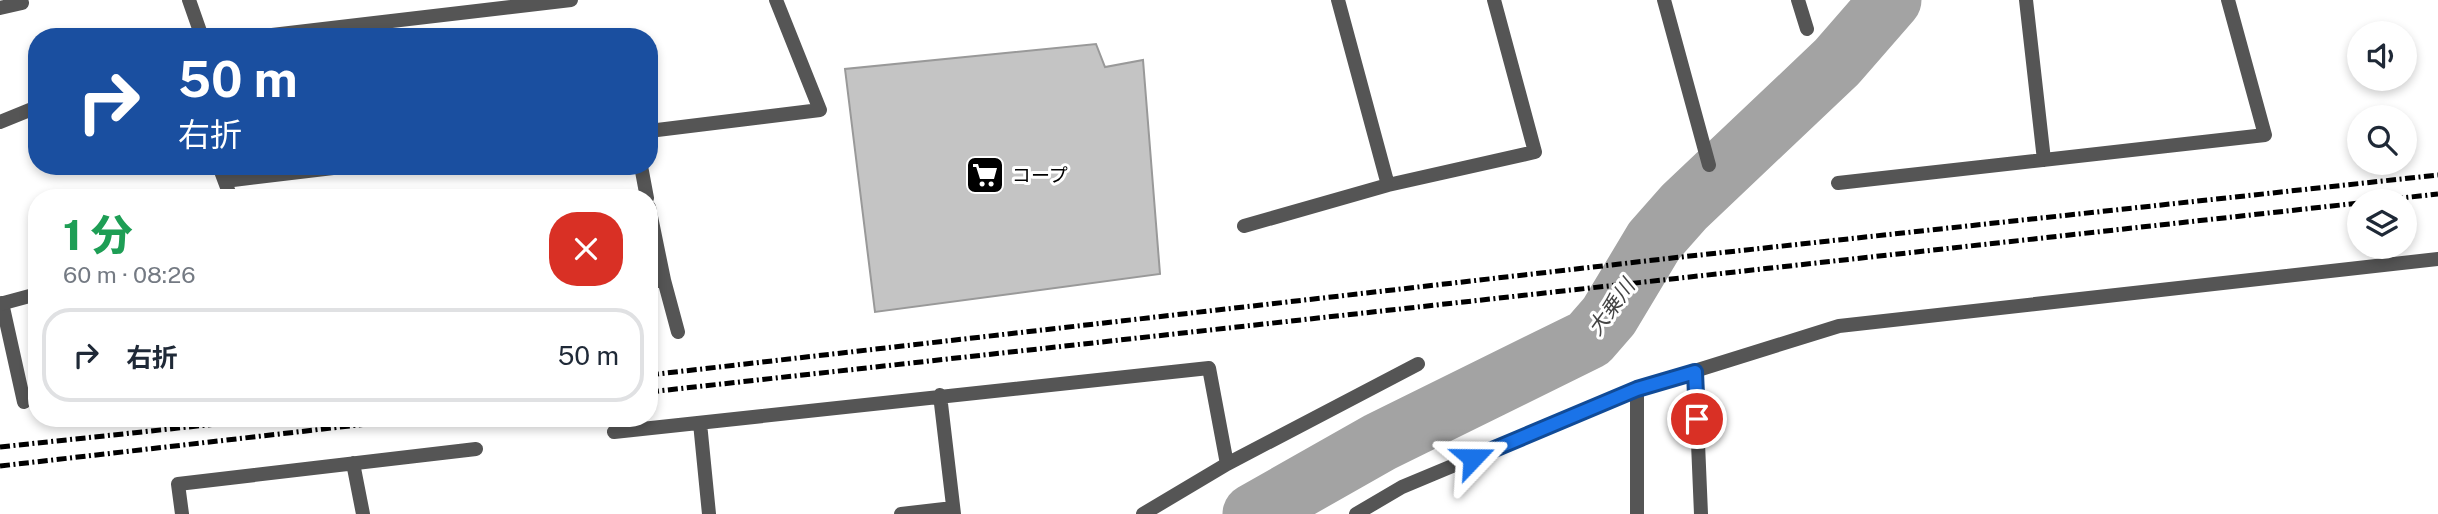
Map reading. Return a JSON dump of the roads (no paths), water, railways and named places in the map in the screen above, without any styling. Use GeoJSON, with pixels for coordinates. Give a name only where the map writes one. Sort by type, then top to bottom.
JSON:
{"type":"FeatureCollection","features":[{"type":"Feature","properties":{"kind":"street"},"geometry":{"type":"LineString","coordinates":[[0,8],[22,3],[21,0]]}},
{"type":"Feature","properties":{"kind":"street"},"geometry":{"type":"LineString","coordinates":[[189,0],[199,28]]}},
{"type":"Feature","properties":{"kind":"street"},"geometry":{"type":"LineString","coordinates":[[332,28],[571,0]]}},
{"type":"Feature","properties":{"kind":"street"},"geometry":{"type":"LineString","coordinates":[[658,130],[820,110],[776,0]]}},
{"type":"Feature","properties":{"kind":"street"},"geometry":{"type":"LineString","coordinates":[[1338,0],[1388,185]]}},
{"type":"Feature","properties":{"kind":"street"},"geometry":{"type":"LineString","coordinates":[[1244,226],[1388,185],[1535,152],[1493,0]]}},
{"type":"Feature","properties":{"kind":"street"},"geometry":{"type":"LineString","coordinates":[[1664,0],[1709,165]]}},
{"type":"Feature","properties":{"kind":"street"},"geometry":{"type":"LineString","coordinates":[[1798,0],[1807,29]]}},
{"type":"Feature","properties":{"kind":"street"},"geometry":{"type":"LineString","coordinates":[[2026,0],[2044,160]]}},
{"type":"Feature","properties":{"kind":"street"},"geometry":{"type":"LineString","coordinates":[[1838,183],[2265,135],[2228,0]]}},
{"type":"Feature","properties":{"kind":"street"},"geometry":{"type":"LineString","coordinates":[[0,122],[28,111]]}},
{"type":"Feature","properties":{"kind":"street"},"geometry":{"type":"LineString","coordinates":[[223,175],[228,189]]}},
{"type":"Feature","properties":{"kind":"street"},"geometry":{"type":"LineString","coordinates":[[225,181],[275,175]]}},
{"type":"Feature","properties":{"kind":"street"},"geometry":{"type":"LineString","coordinates":[[1356,514],[1402,487],[1637,389],[1839,326],[2438,259]]}},
{"type":"Feature","properties":{"kind":"street"},"geometry":{"type":"LineString","coordinates":[[658,283],[678,332]]}},
{"type":"Feature","properties":{"kind":"street"},"geometry":{"type":"LineString","coordinates":[[24,402],[1,304],[28,296]]}},
{"type":"Feature","properties":{"kind":"street"},"geometry":{"type":"LineString","coordinates":[[1143,514],[1227,464],[1418,364]]}},
{"type":"Feature","properties":{"kind":"street"},"geometry":{"type":"LineString","coordinates":[[614,432],[1209,368],[1227,464]]}},
{"type":"Feature","properties":{"kind":"street"},"geometry":{"type":"LineString","coordinates":[[1695,372],[1701,514]]}},
{"type":"Feature","properties":{"kind":"street"},"geometry":{"type":"LineString","coordinates":[[1637,389],[1637,514]]}},
{"type":"Feature","properties":{"kind":"street"},"geometry":{"type":"LineString","coordinates":[[901,514],[953,511],[940,395]]}},
{"type":"Feature","properties":{"kind":"street"},"geometry":{"type":"LineString","coordinates":[[700,423],[709,514]]}},
{"type":"Feature","properties":{"kind":"street"},"geometry":{"type":"LineString","coordinates":[[182,514],[178,484],[476,449]]}},
{"type":"Feature","properties":{"kind":"street"},"geometry":{"type":"LineString","coordinates":[[353,463],[363,514]]}},
{"type":"Feature","properties":{"kind":"waterway","name":"大乗川"},"geometry":{"type":"LineString","coordinates":[[1253,514],[1380,442],[1589,339],[1609,316],[1654,241],[1684,207],[1837,62],[1891,0]]}},
{"type":"Feature","properties":{"kind":"railway"},"geometry":{"type":"LineString","coordinates":[[658,374],[1672,258],[2438,175]]}},
{"type":"Feature","properties":{"kind":"railway"},"geometry":{"type":"LineString","coordinates":[[2417,196],[2438,194]]}},
{"type":"Feature","properties":{"kind":"railway"},"geometry":{"type":"LineString","coordinates":[[658,391],[2347,204]]}},
{"type":"Feature","properties":{"kind":"railway"},"geometry":{"type":"LineString","coordinates":[[0,447],[188,427]]}},
{"type":"Feature","properties":{"kind":"railway"},"geometry":{"type":"LineString","coordinates":[[0,466],[340,427]]}},
{"type":"Feature","properties":{"kind":"place","name":"コープ"},"geometry":{"type":"Point","coordinates":[985,175]}}]}
